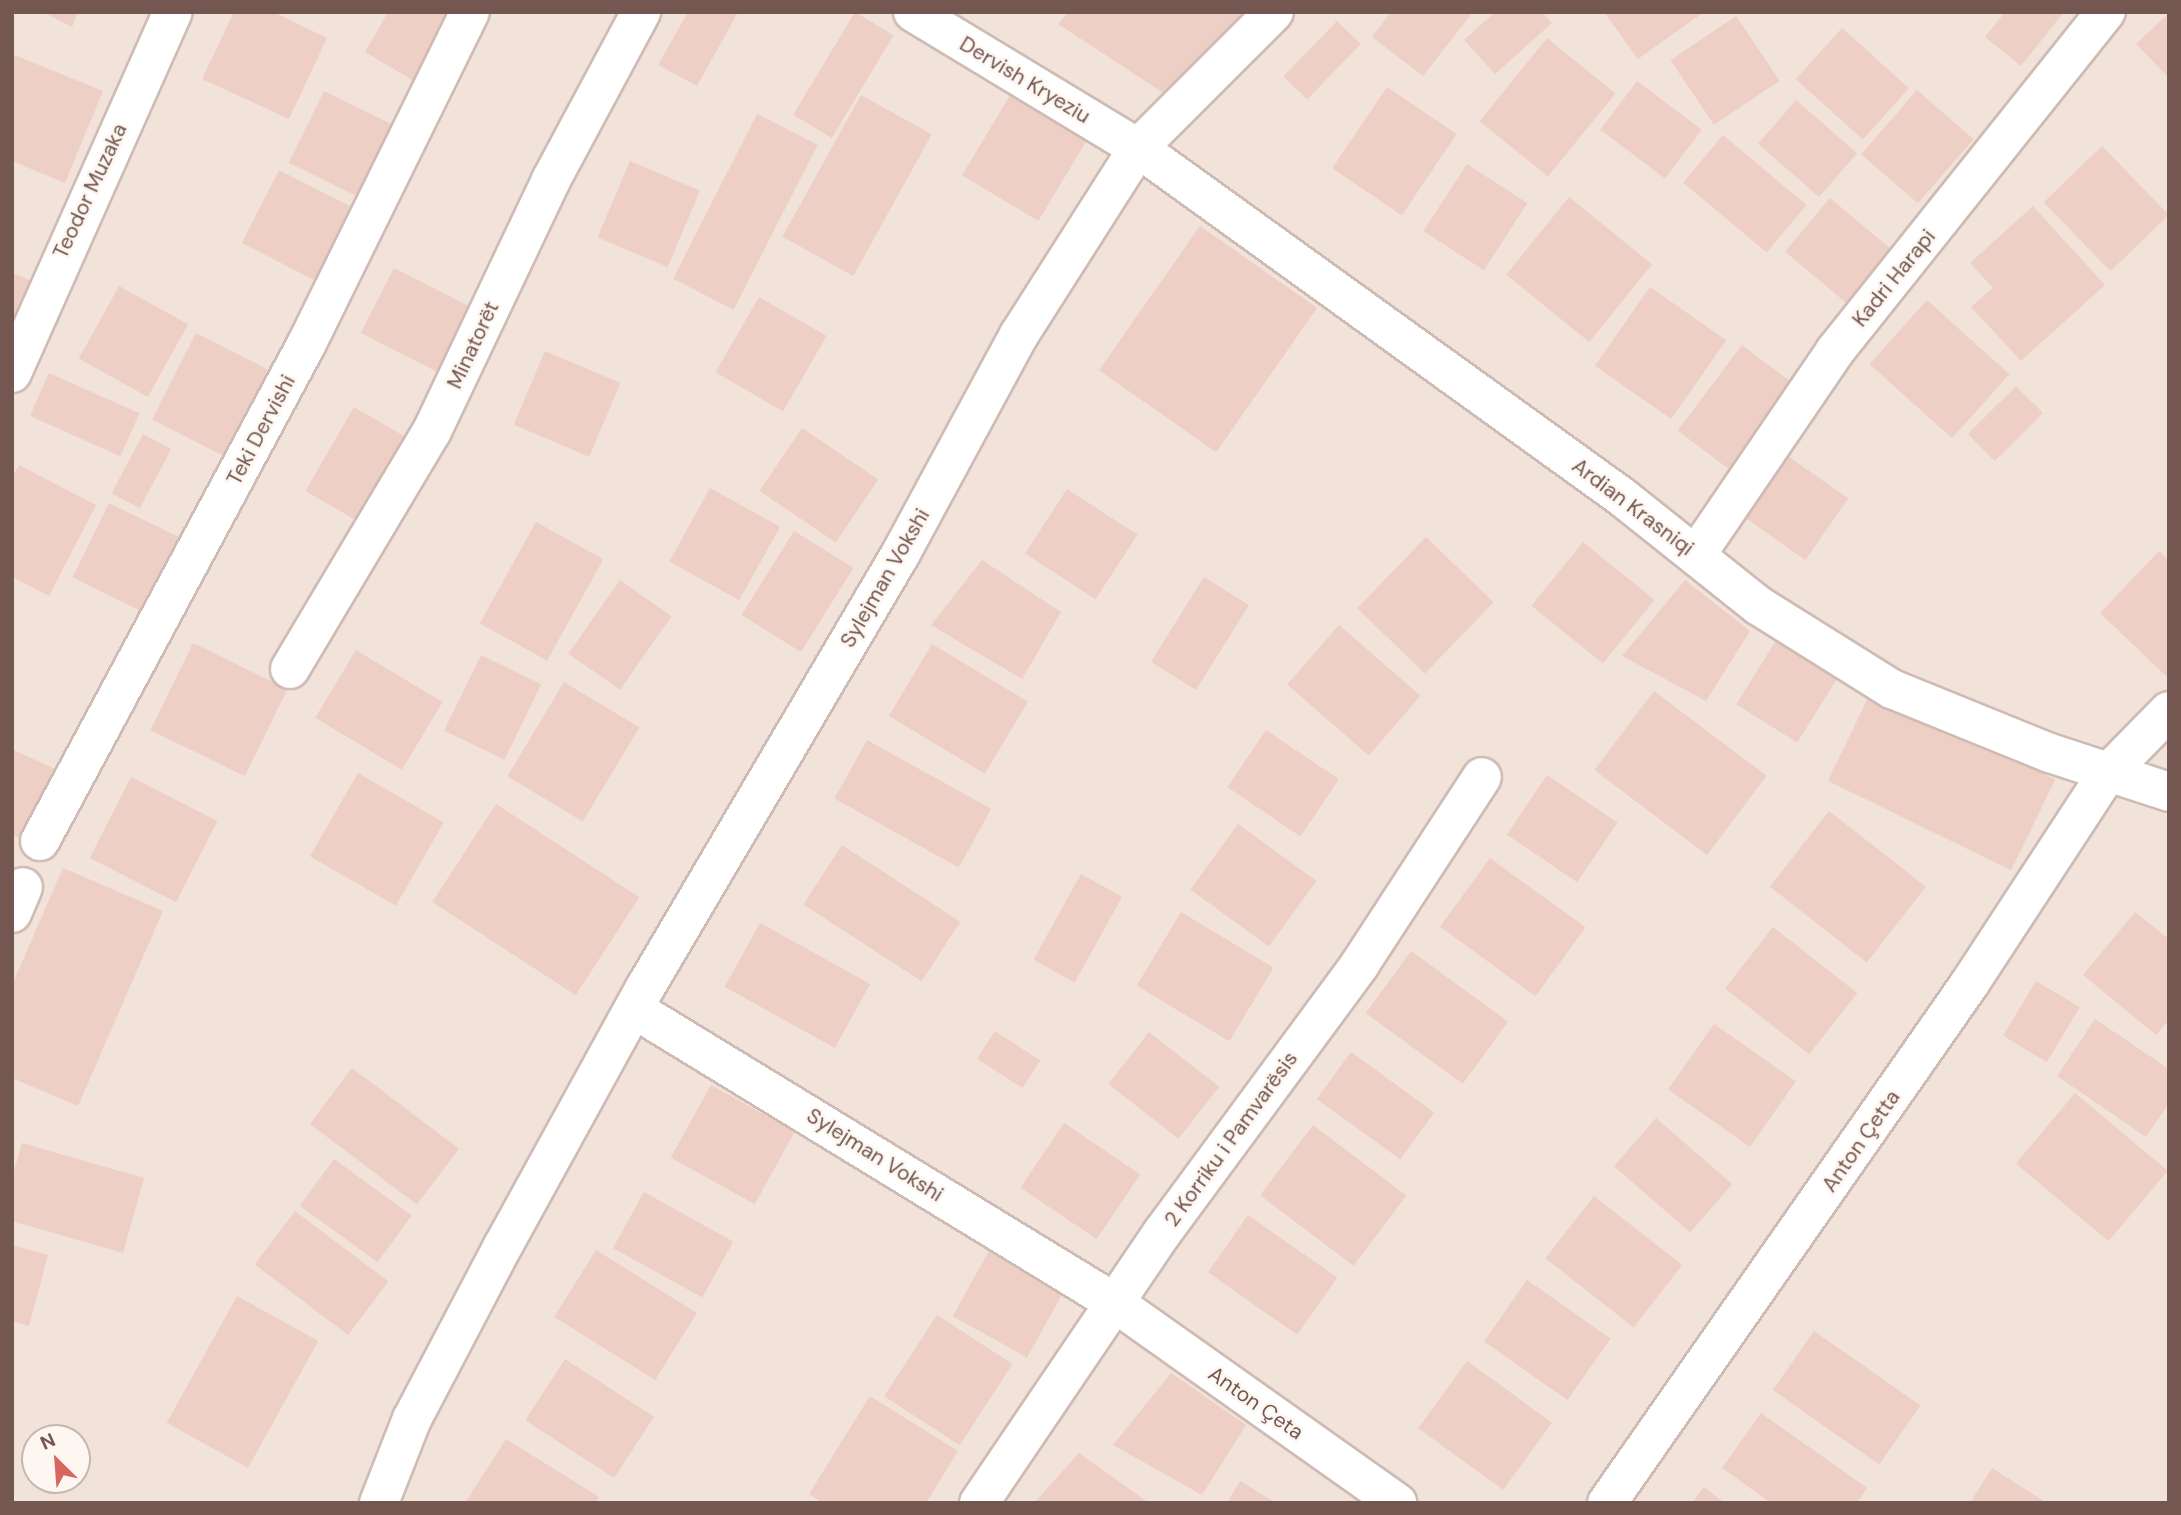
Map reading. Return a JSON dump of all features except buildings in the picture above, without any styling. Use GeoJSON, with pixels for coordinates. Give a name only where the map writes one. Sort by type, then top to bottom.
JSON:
{"type":"FeatureCollection","features":[{"type":"Feature","properties":{"kind":"street","name":"Teodor Muzaka"},"geometry":{"type":"LineString","coordinates":[[12,373],[173,12]]}},
{"type":"Feature","properties":{"kind":"street","name":"Teki Dervishi"},"geometry":{"type":"LineString","coordinates":[[40,841],[306,345],[470,12]]}},
{"type":"Feature","properties":{"kind":"street","name":"Minatorët"},"geometry":{"type":"LineString","coordinates":[[290,669],[432,431],[551,180],[641,12]]}},
{"type":"Feature","properties":{"kind":"street","name":"Dervish Kryeziu"},"geometry":{"type":"LineString","coordinates":[[913,12],[1138,148]]}},
{"type":"Feature","properties":{"kind":"street","name":"Sylejman Vokshi"},"geometry":{"type":"LineString","coordinates":[[379,1503],[412,1419],[634,1009],[901,553],[1018,335],[1138,148],[1274,12]]}},
{"type":"Feature","properties":{"kind":"street","name":"Kadri Harapi"},"geometry":{"type":"LineString","coordinates":[[1696,555],[1835,351],[2106,12]]}},
{"type":"Feature","properties":{"kind":"street","name":"Ardian Krasniqi"},"geometry":{"type":"LineString","coordinates":[[1138,148],[1696,555],[1759,606],[1892,689],[2107,774],[2169,792]]}},
{"type":"Feature","properties":{"kind":"street","name":"Anton Çetta"},"geometry":{"type":"LineString","coordinates":[[1607,1503],[2018,914],[2107,774],[2169,710]]}},
{"type":"Feature","properties":{"kind":"street","name":"2 Korriku i Pamvarësis"},"geometry":{"type":"LineString","coordinates":[[979,1503],[1115,1303],[1360,964],[1482,776]]}},
{"type":"Feature","properties":{"kind":"street","name":"Sylejman Vokshi"},"geometry":{"type":"LineString","coordinates":[[634,1009],[1115,1303]]}},
{"type":"Feature","properties":{"kind":"street","name":"Anton Çeta"},"geometry":{"type":"LineString","coordinates":[[1115,1303],[1396,1503]]}},
{"type":"Feature","properties":{"kind":"shaded area"},"geometry":{"type":"Polygon","coordinates":[[[12,12],[2169,12],[2169,1503],[12,1503],[12,12]]]}}]}
